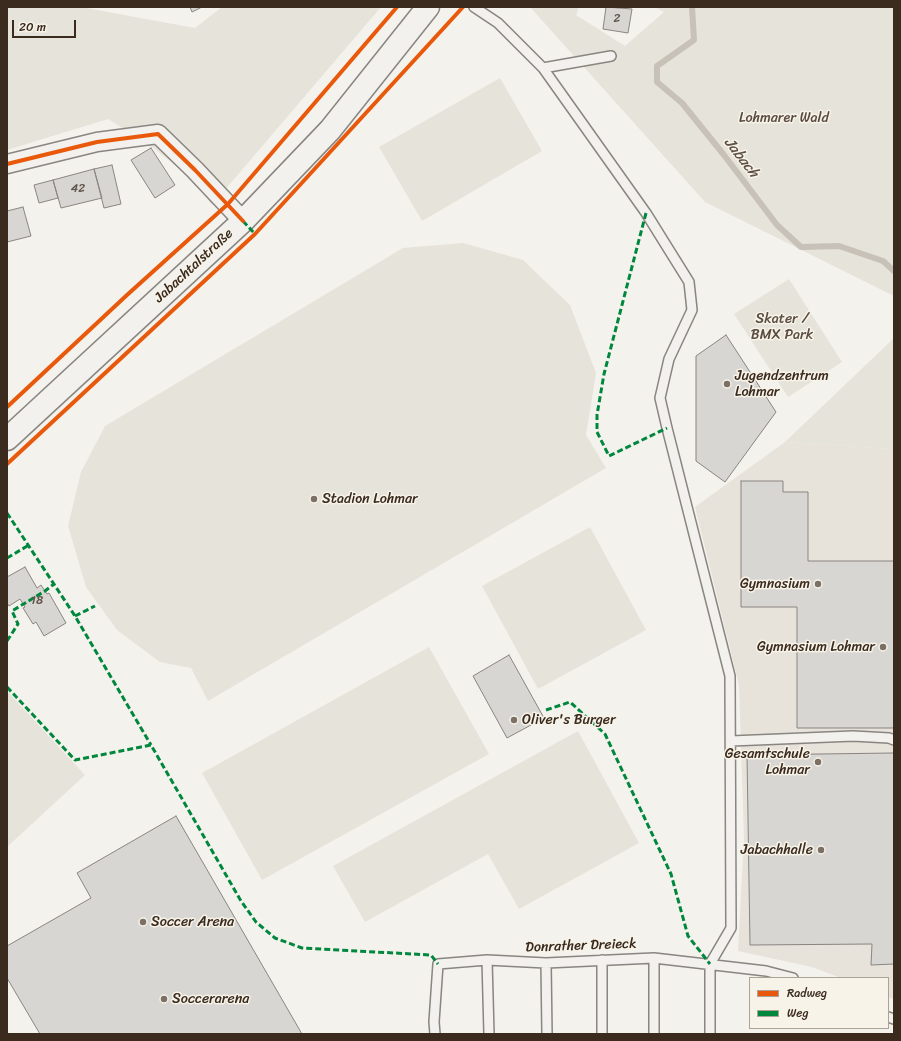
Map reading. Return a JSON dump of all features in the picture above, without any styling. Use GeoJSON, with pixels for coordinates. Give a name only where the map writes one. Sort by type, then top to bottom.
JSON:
{"type":"FeatureCollection","features":[{"type":"Feature","properties":{"kind":"main road","name":"Jabachtalstraße"},"geometry":{"type":"LineString","coordinates":[[7,439],[243,221],[330,130],[428,7]]}},
{"type":"Feature","properties":{"kind":"street"},"geometry":{"type":"LineString","coordinates":[[7,164],[97,142],[158,134],[195,170],[243,221]]}},
{"type":"Feature","properties":{"kind":"lane"},"geometry":{"type":"LineString","coordinates":[[474,7],[498,23],[543,68],[646,214],[690,282],[692,310],[669,359],[660,398],[730,676],[731,928],[710,964],[710,1034]]}},
{"type":"Feature","properties":{"kind":"lane"},"geometry":{"type":"LineString","coordinates":[[543,68],[612,56]]}},
{"type":"Feature","properties":{"kind":"lane"},"geometry":{"type":"LineString","coordinates":[[731,742],[853,736],[889,738],[894,740]]}},
{"type":"Feature","properties":{"kind":"lane"},"geometry":{"type":"LineString","coordinates":[[654,958],[654,1034]]}},
{"type":"Feature","properties":{"kind":"lane","name":"Donrather Dreieck"},"geometry":{"type":"LineString","coordinates":[[435,1034],[434,1022],[438,964],[487,960],[546,963],[654,958],[766,971],[789,977]]}},
{"type":"Feature","properties":{"kind":"lane"},"geometry":{"type":"LineString","coordinates":[[487,960],[489,1034]]}},
{"type":"Feature","properties":{"kind":"lane"},"geometry":{"type":"LineString","coordinates":[[602,960],[602,1034]]}},
{"type":"Feature","properties":{"kind":"lane"},"geometry":{"type":"LineString","coordinates":[[546,963],[547,1034]]}},
{"type":"Feature","properties":{"kind":"shaded area","name":"Gesamtschule Lohmar"},"geometry":{"type":"Polygon","coordinates":[[[785,442],[894,449],[894,999],[889,997],[889,977],[838,977],[812,967],[738,951],[744,838],[739,685],[695,507],[785,442]]]}},
{"type":"Feature","properties":{"kind":"green space"},"geometry":{"type":"Polygon","coordinates":[[[7,7],[81,7],[195,28],[222,7],[381,7],[212,205],[192,179],[152,147],[108,119],[7,150],[7,7]]]}},
{"type":"Feature","properties":{"kind":"green space","name":"Lohmarer Wald"},"geometry":{"type":"Polygon","coordinates":[[[530,7],[579,7],[576,15],[625,46],[664,12],[654,7],[894,7],[894,296],[705,202],[530,7]]]}},
{"type":"Feature","properties":{"kind":"green space"},"geometry":{"type":"Polygon","coordinates":[[[500,78],[542,151],[422,221],[379,147],[500,78]]]}},
{"type":"Feature","properties":{"kind":"green space","name":"Stadion Lohmar"},"geometry":{"type":"Polygon","coordinates":[[[463,243],[523,260],[570,305],[596,373],[586,435],[606,468],[208,701],[191,668],[160,662],[117,630],[86,587],[68,526],[81,472],[105,426],[403,248],[463,243]]]}},
{"type":"Feature","properties":{"kind":"green space","name":"Skater / BMX Park"},"geometry":{"type":"Polygon","coordinates":[[[789,279],[842,362],[788,397],[734,314],[789,279]]]}},
{"type":"Feature","properties":{"kind":"green space"},"geometry":{"type":"Polygon","coordinates":[[[894,338],[894,449],[785,442],[894,338]]]}},
{"type":"Feature","properties":{"kind":"green space"},"geometry":{"type":"Polygon","coordinates":[[[590,527],[646,630],[538,689],[482,586],[590,527]]]}},
{"type":"Feature","properties":{"kind":"green space"},"geometry":{"type":"Polygon","coordinates":[[[429,647],[489,754],[262,880],[202,773],[429,647]]]}},
{"type":"Feature","properties":{"kind":"green space"},"geometry":{"type":"Polygon","coordinates":[[[7,691],[85,775],[7,847],[7,691]]]}},
{"type":"Feature","properties":{"kind":"green space"},"geometry":{"type":"Polygon","coordinates":[[[578,731],[639,843],[519,909],[488,854],[365,922],[333,866],[578,731]]]}},
{"type":"Feature","properties":{"kind":"building"},"geometry":{"type":"Polygon","coordinates":[[[190,7],[202,7],[192,12],[190,7]]]}},
{"type":"Feature","properties":{"kind":"building"},"geometry":{"type":"Polygon","coordinates":[[[606,7],[632,9],[628,33],[603,29],[606,7]]]}},
{"type":"Feature","properties":{"kind":"building"},"geometry":{"type":"Polygon","coordinates":[[[151,148],[175,185],[155,198],[131,160],[151,148]]]}},
{"type":"Feature","properties":{"kind":"building"},"geometry":{"type":"Polygon","coordinates":[[[112,165],[121,204],[104,208],[94,169],[112,165]]]}},
{"type":"Feature","properties":{"kind":"building"},"geometry":{"type":"Polygon","coordinates":[[[94,169],[102,198],[61,208],[53,180],[94,169]]]}},
{"type":"Feature","properties":{"kind":"building"},"geometry":{"type":"Polygon","coordinates":[[[53,180],[58,198],[39,203],[34,185],[53,180]]]}},
{"type":"Feature","properties":{"kind":"building"},"geometry":{"type":"Polygon","coordinates":[[[23,207],[31,236],[7,242],[7,211],[23,207]]]}},
{"type":"Feature","properties":{"kind":"building","name":"Jugendzentrum Lohmar"},"geometry":{"type":"Polygon","coordinates":[[[726,335],[776,412],[725,482],[696,461],[696,356],[726,335]]]}},
{"type":"Feature","properties":{"kind":"building","name":"Gymnasium"},"geometry":{"type":"Polygon","coordinates":[[[741,481],[783,481],[783,492],[808,492],[808,561],[894,561],[894,728],[797,728],[797,607],[741,607],[741,481]]]}},
{"type":"Feature","properties":{"kind":"building"},"geometry":{"type":"Polygon","coordinates":[[[25,567],[37,588],[41,585],[47,594],[49,593],[66,623],[44,636],[36,622],[33,624],[23,608],[25,607],[20,599],[9,606],[7,603],[7,577],[25,567]]]}},
{"type":"Feature","properties":{"kind":"building"},"geometry":{"type":"Polygon","coordinates":[[[509,655],[544,718],[507,738],[473,676],[509,655]]]}},
{"type":"Feature","properties":{"kind":"building","name":"Jabachhalle"},"geometry":{"type":"Polygon","coordinates":[[[894,753],[894,964],[871,965],[872,944],[750,945],[747,755],[894,753]]]}},
{"type":"Feature","properties":{"kind":"building","name":"Soccer Arena"},"geometry":{"type":"Polygon","coordinates":[[[176,816],[302,1034],[40,1034],[7,978],[7,946],[91,898],[77,873],[176,816]]]}},
{"type":"Feature","properties":{"kind":"waterway","name":"Jabach"},"geometry":{"type":"LineString","coordinates":[[692,7],[694,40],[657,66],[657,82],[682,103],[777,225],[801,247],[839,246],[883,261],[894,271]]}},
{"type":"Feature","properties":{"kind":"marked path"},"geometry":{"type":"LineString","coordinates":[[646,213],[604,374],[597,415],[597,432],[609,456],[667,428]]}},
{"type":"Feature","properties":{"kind":"marked path"},"geometry":{"type":"LineString","coordinates":[[243,221],[255,234]]}},
{"type":"Feature","properties":{"kind":"marked path"},"geometry":{"type":"LineString","coordinates":[[7,513],[75,616],[151,745]]}},
{"type":"Feature","properties":{"kind":"marked path"},"geometry":{"type":"LineString","coordinates":[[7,558],[29,545]]}},
{"type":"Feature","properties":{"kind":"marked path"},"geometry":{"type":"LineString","coordinates":[[7,641],[18,624],[12,611],[54,584]]}},
{"type":"Feature","properties":{"kind":"marked path"},"geometry":{"type":"LineString","coordinates":[[75,616],[95,606]]}},
{"type":"Feature","properties":{"kind":"marked path"},"geometry":{"type":"LineString","coordinates":[[7,687],[75,760],[151,745],[241,901],[256,922],[275,938],[302,948],[431,955],[438,964]]}},
{"type":"Feature","properties":{"kind":"marked path"},"geometry":{"type":"LineString","coordinates":[[546,710],[570,702],[605,734],[671,874],[688,936],[710,964]]}},
{"type":"Feature","properties":{"kind":"cycle path"},"geometry":{"type":"LineString","coordinates":[[7,407],[127,295],[228,204],[397,7]]}},
{"type":"Feature","properties":{"kind":"cycle path"},"geometry":{"type":"LineString","coordinates":[[7,464],[255,234],[463,7]]}},
{"type":"Feature","properties":{"kind":"cycle path"},"geometry":{"type":"LineString","coordinates":[[7,164],[97,142],[158,134],[195,170],[243,221]]}},
{"type":"Feature","properties":{"kind":"place","name":"Jugendzentrum Lohmar"},"geometry":{"type":"Point","coordinates":[727,384]}},
{"type":"Feature","properties":{"kind":"place","name":"Stadion Lohmar"},"geometry":{"type":"Point","coordinates":[314,499]}},
{"type":"Feature","properties":{"kind":"place","name":"Gymnasium"},"geometry":{"type":"Point","coordinates":[818,584]}},
{"type":"Feature","properties":{"kind":"place","name":"Gymnasium Lohmar"},"geometry":{"type":"Point","coordinates":[883,647]}},
{"type":"Feature","properties":{"kind":"place","name":"Oliver's Burger"},"geometry":{"type":"Point","coordinates":[514,720]}},
{"type":"Feature","properties":{"kind":"place","name":"Gesamtschule Lohmar"},"geometry":{"type":"Point","coordinates":[818,762]}},
{"type":"Feature","properties":{"kind":"place","name":"Jabachhalle"},"geometry":{"type":"Point","coordinates":[821,850]}},
{"type":"Feature","properties":{"kind":"place","name":"Soccer Arena"},"geometry":{"type":"Point","coordinates":[143,922]}},
{"type":"Feature","properties":{"kind":"place","name":"Soccerarena"},"geometry":{"type":"Point","coordinates":[164,999]}}]}
